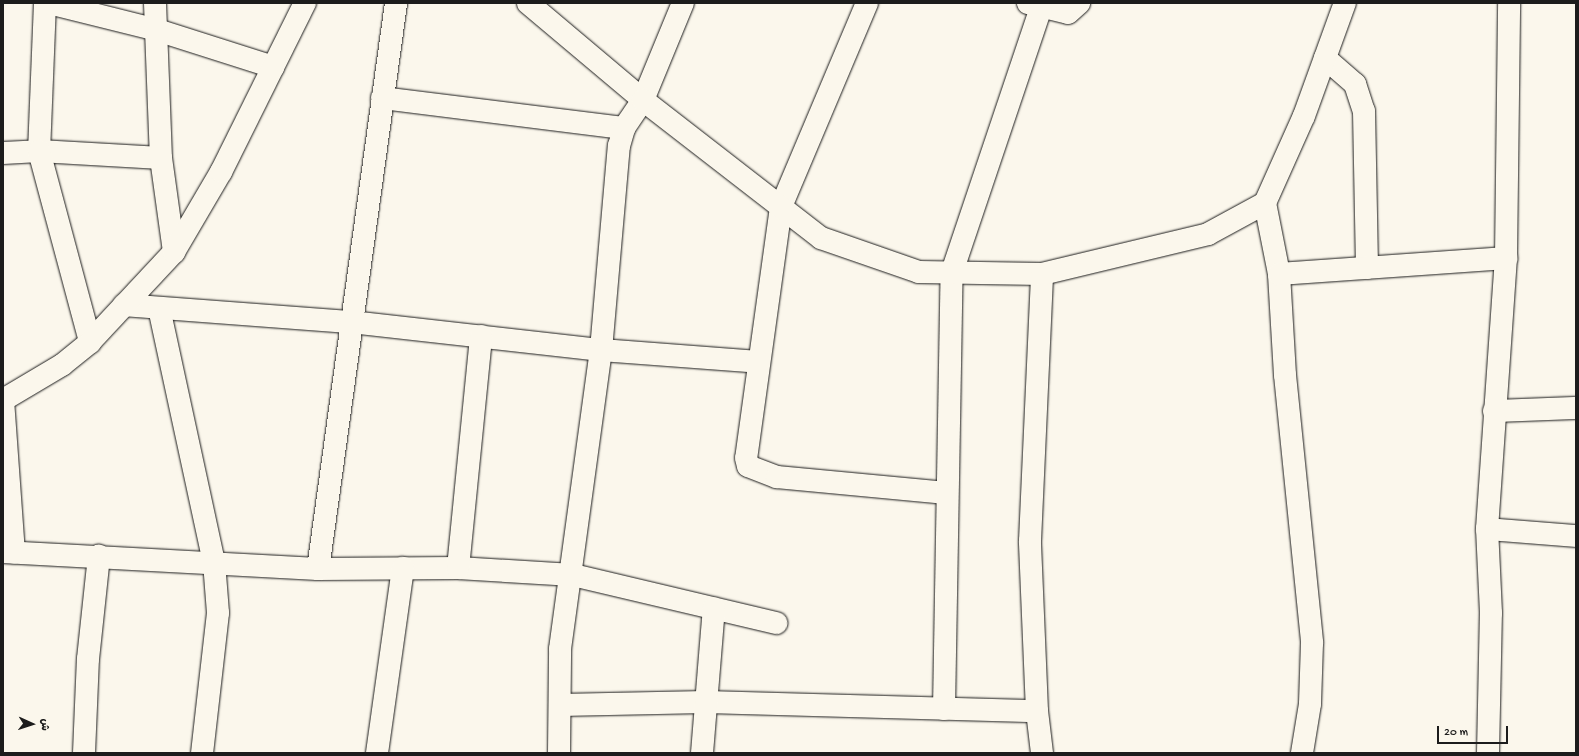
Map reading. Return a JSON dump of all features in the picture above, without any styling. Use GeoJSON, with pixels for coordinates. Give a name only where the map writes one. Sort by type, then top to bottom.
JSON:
{"type":"FeatureCollection","features":[{"type":"Feature","properties":{"kind":"street"},"geometry":{"type":"LineString","coordinates":[[45,3],[39,150],[90,342]]}},
{"type":"Feature","properties":{"kind":"street"},"geometry":{"type":"LineString","coordinates":[[49,3],[157,30],[273,67]]}},
{"type":"Feature","properties":{"kind":"street"},"geometry":{"type":"LineString","coordinates":[[155,3],[161,158],[174,252]]}},
{"type":"Feature","properties":{"kind":"street"},"geometry":{"type":"LineString","coordinates":[[305,3],[221,172],[174,252],[90,342],[62,365],[3,400],[8,552],[318,568],[458,568],[573,575],[776,623]]}},
{"type":"Feature","properties":{"kind":"street"},"geometry":{"type":"LineString","coordinates":[[318,568],[396,3]]}},
{"type":"Feature","properties":{"kind":"street"},"geometry":{"type":"LineString","coordinates":[[528,3],[643,100],[821,238],[919,272],[1042,274],[1208,234],[1265,203]]}},
{"type":"Feature","properties":{"kind":"street"},"geometry":{"type":"LineString","coordinates":[[559,753],[560,649],[573,575],[601,350],[619,146],[624,128],[643,100],[684,3]]}},
{"type":"Feature","properties":{"kind":"street"},"geometry":{"type":"LineString","coordinates":[[867,3],[781,207],[746,458],[748,466],[777,477],[946,493]]}},
{"type":"Feature","properties":{"kind":"street"},"geometry":{"type":"LineString","coordinates":[[944,709],[946,493],[952,272],[1034,5],[1068,13],[1079,3]]}},
{"type":"Feature","properties":{"kind":"street"},"geometry":{"type":"LineString","coordinates":[[1302,753],[1310,704],[1312,643],[1285,375],[1279,274],[1265,203],[1325,58],[1345,3]]}},
{"type":"Feature","properties":{"kind":"street"},"geometry":{"type":"LineString","coordinates":[[1488,753],[1491,613],[1488,529],[1494,411],[1506,258],[1509,3]]}},
{"type":"Feature","properties":{"kind":"street"},"geometry":{"type":"LineString","coordinates":[[1325,58],[1355,84],[1364,111],[1367,268]]}},
{"type":"Feature","properties":{"kind":"street"},"geometry":{"type":"LineString","coordinates":[[382,98],[624,128]]}},
{"type":"Feature","properties":{"kind":"street"},"geometry":{"type":"LineString","coordinates":[[3,153],[39,150],[161,158]]}},
{"type":"Feature","properties":{"kind":"street"},"geometry":{"type":"LineString","coordinates":[[1279,274],[1506,258]]}},
{"type":"Feature","properties":{"kind":"street"},"geometry":{"type":"LineString","coordinates":[[1042,274],[1030,541],[1036,711],[1042,753]]}},
{"type":"Feature","properties":{"kind":"street"},"geometry":{"type":"LineString","coordinates":[[124,306],[351,322],[601,350],[760,362]]}},
{"type":"Feature","properties":{"kind":"street"},"geometry":{"type":"LineString","coordinates":[[158,308],[214,562],[218,613],[202,753]]}},
{"type":"Feature","properties":{"kind":"street"},"geometry":{"type":"LineString","coordinates":[[458,568],[481,336]]}},
{"type":"Feature","properties":{"kind":"street"},"geometry":{"type":"LineString","coordinates":[[1494,411],[1576,408]]}},
{"type":"Feature","properties":{"kind":"street"},"geometry":{"type":"LineString","coordinates":[[1488,529],[1576,536]]}},
{"type":"Feature","properties":{"kind":"street"},"geometry":{"type":"LineString","coordinates":[[84,753],[88,659],[99,556]]}},
{"type":"Feature","properties":{"kind":"street"},"geometry":{"type":"LineString","coordinates":[[377,753],[402,568]]}},
{"type":"Feature","properties":{"kind":"street"},"geometry":{"type":"LineString","coordinates":[[702,753],[714,608]]}},
{"type":"Feature","properties":{"kind":"street"},"geometry":{"type":"LineString","coordinates":[[560,705],[706,702],[1036,711]]}}]}
